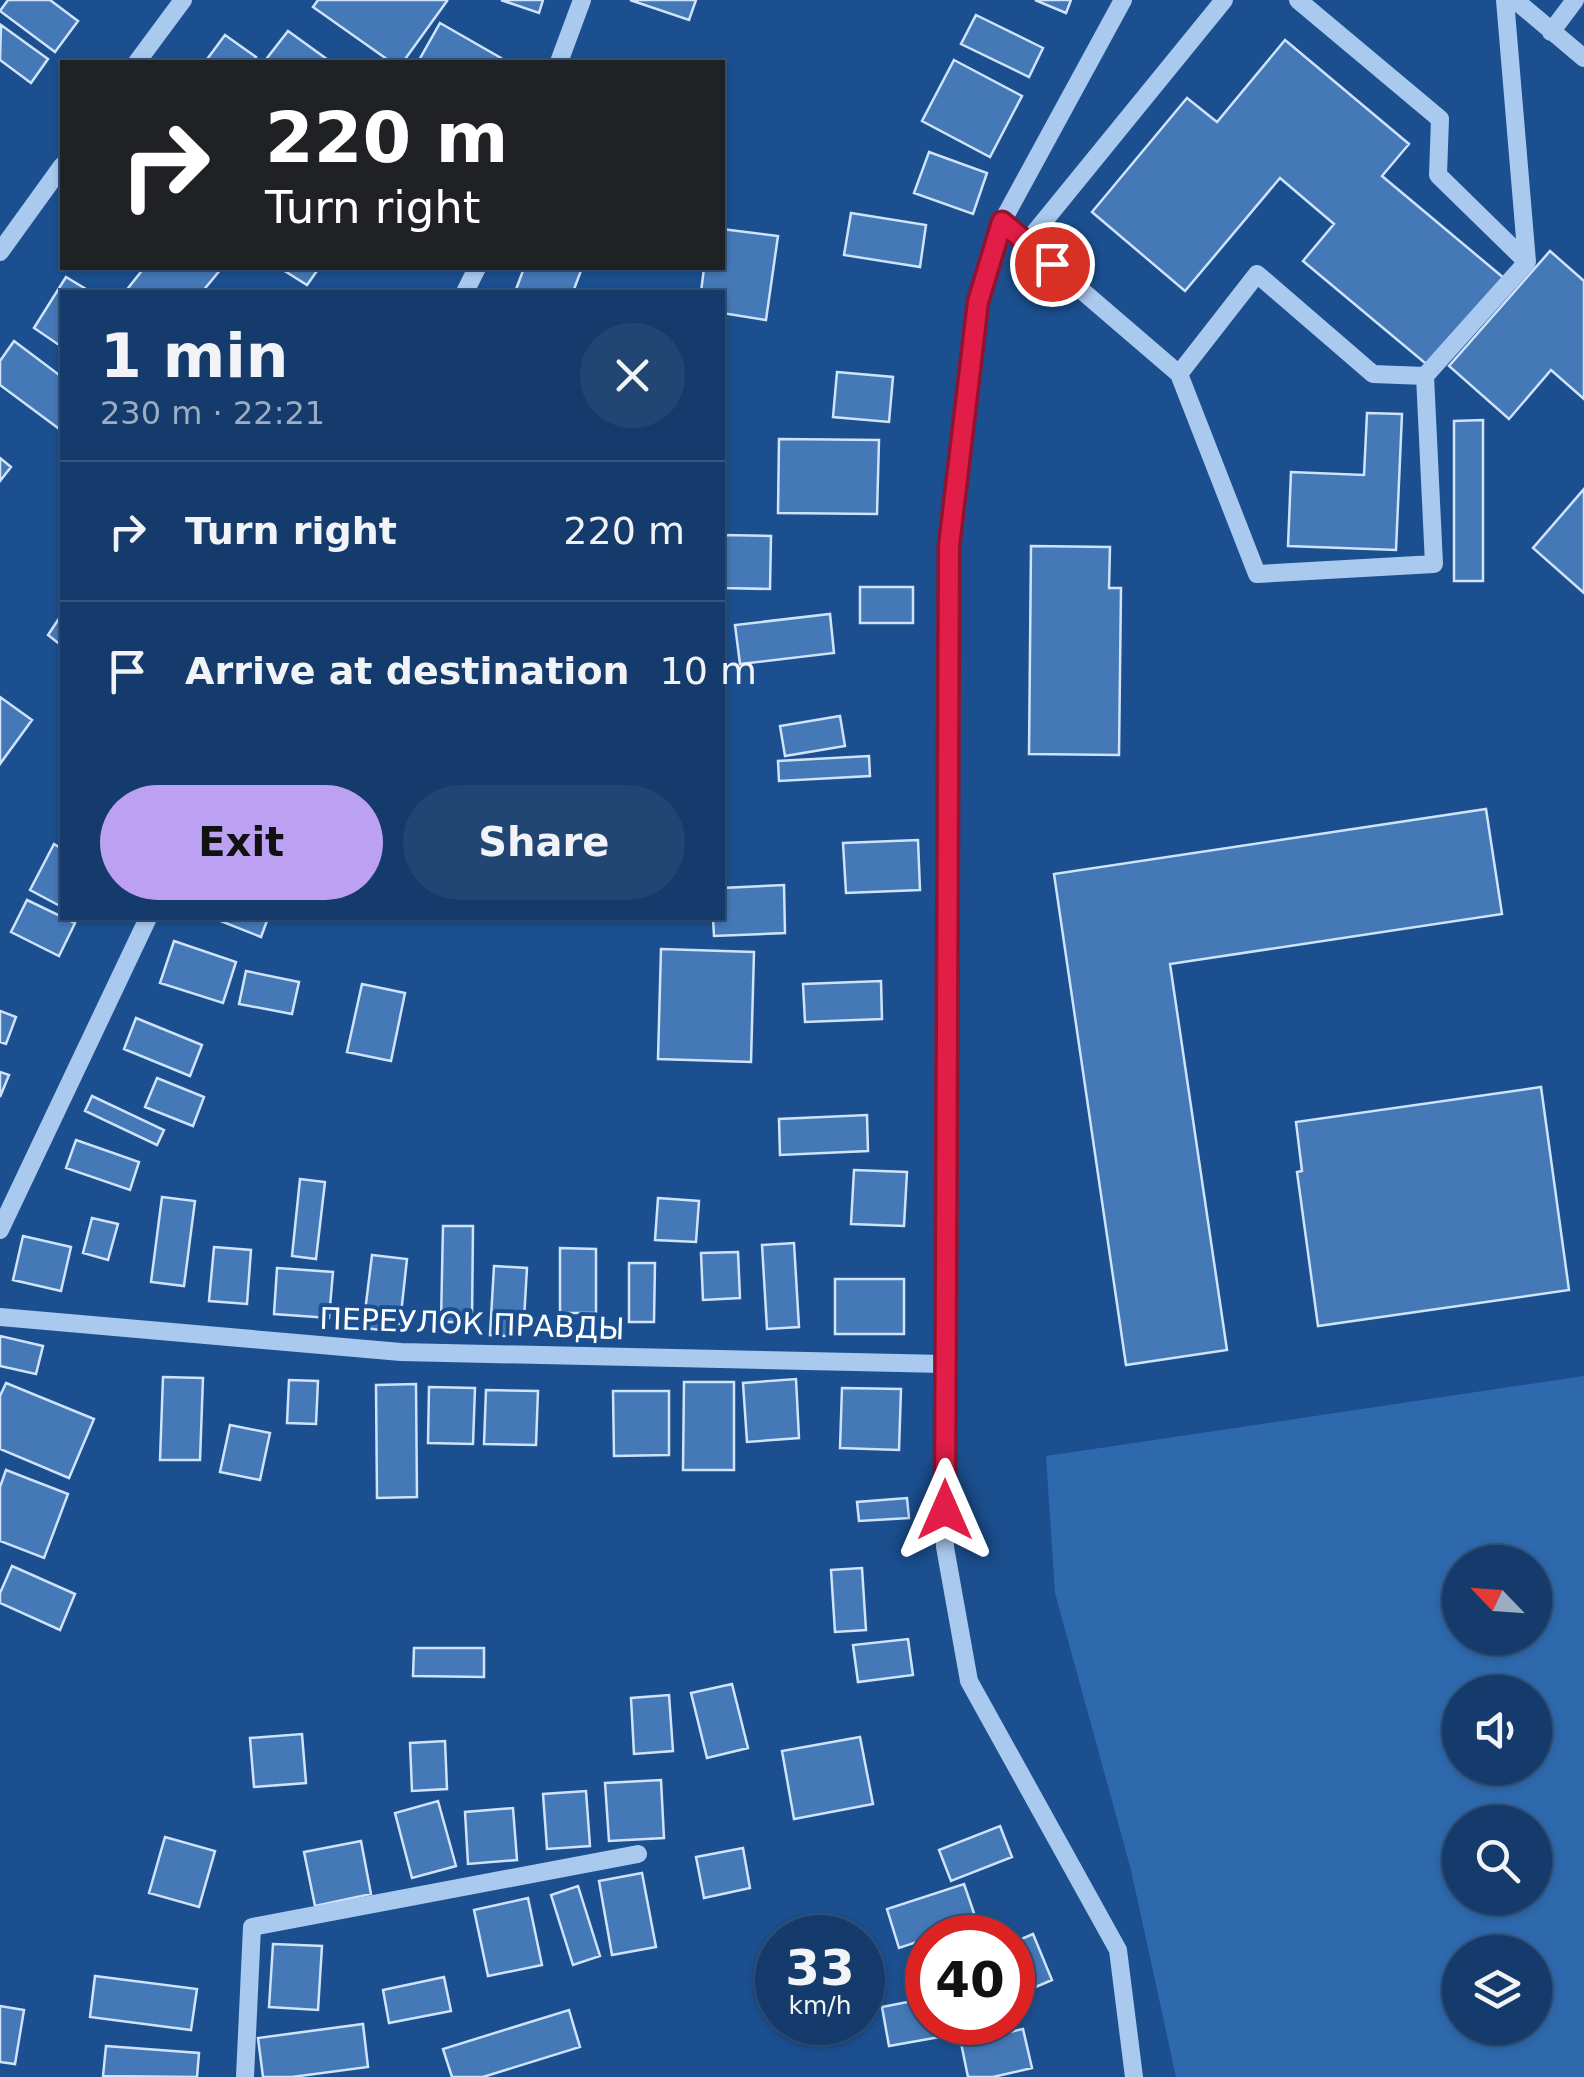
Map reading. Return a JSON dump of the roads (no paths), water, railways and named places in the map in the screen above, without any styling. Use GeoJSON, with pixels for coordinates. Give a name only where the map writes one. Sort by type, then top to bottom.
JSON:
{"type":"FeatureCollection","features":[{"type":"Feature","properties":{"kind":"street"},"geometry":{"type":"LineString","coordinates":[[138,60],[182,0]]}},
{"type":"Feature","properties":{"kind":"street"},"geometry":{"type":"LineString","coordinates":[[560,60],[582,0]]}},
{"type":"Feature","properties":{"kind":"street"},"geometry":{"type":"LineString","coordinates":[[1123,0],[1002,222],[978,302],[949,546],[944,1364],[945,1547],[970,1681],[1118,1950],[1134,2077]]}},
{"type":"Feature","properties":{"kind":"street"},"geometry":{"type":"LineString","coordinates":[[1027,242],[1224,0]]}},
{"type":"Feature","properties":{"kind":"street"},"geometry":{"type":"LineString","coordinates":[[1298,0],[1440,119],[1438,175],[1527,262]]}},
{"type":"Feature","properties":{"kind":"street"},"geometry":{"type":"LineString","coordinates":[[1002,222],[1179,374],[1257,574],[1434,564],[1425,376],[1527,262],[1504,0]]}},
{"type":"Feature","properties":{"kind":"street"},"geometry":{"type":"LineString","coordinates":[[1515,0],[1584,58]]}},
{"type":"Feature","properties":{"kind":"street"},"geometry":{"type":"LineString","coordinates":[[1551,32],[1576,0]]}},
{"type":"Feature","properties":{"kind":"street"},"geometry":{"type":"LineString","coordinates":[[0,252],[60,169]]}},
{"type":"Feature","properties":{"kind":"street"},"geometry":{"type":"LineString","coordinates":[[1179,374],[1257,274],[1373,374],[1425,376]]}},
{"type":"Feature","properties":{"kind":"street"},"geometry":{"type":"LineString","coordinates":[[0,1230],[147,920]]}},
{"type":"Feature","properties":{"kind":"street","name":"ПЕРЕУЛОК ПРАВДЫ"},"geometry":{"type":"LineString","coordinates":[[0,1317],[402,1352],[944,1364]]}},
{"type":"Feature","properties":{"kind":"street"},"geometry":{"type":"LineString","coordinates":[[245,2077],[252,1928],[638,1854]]}}]}
